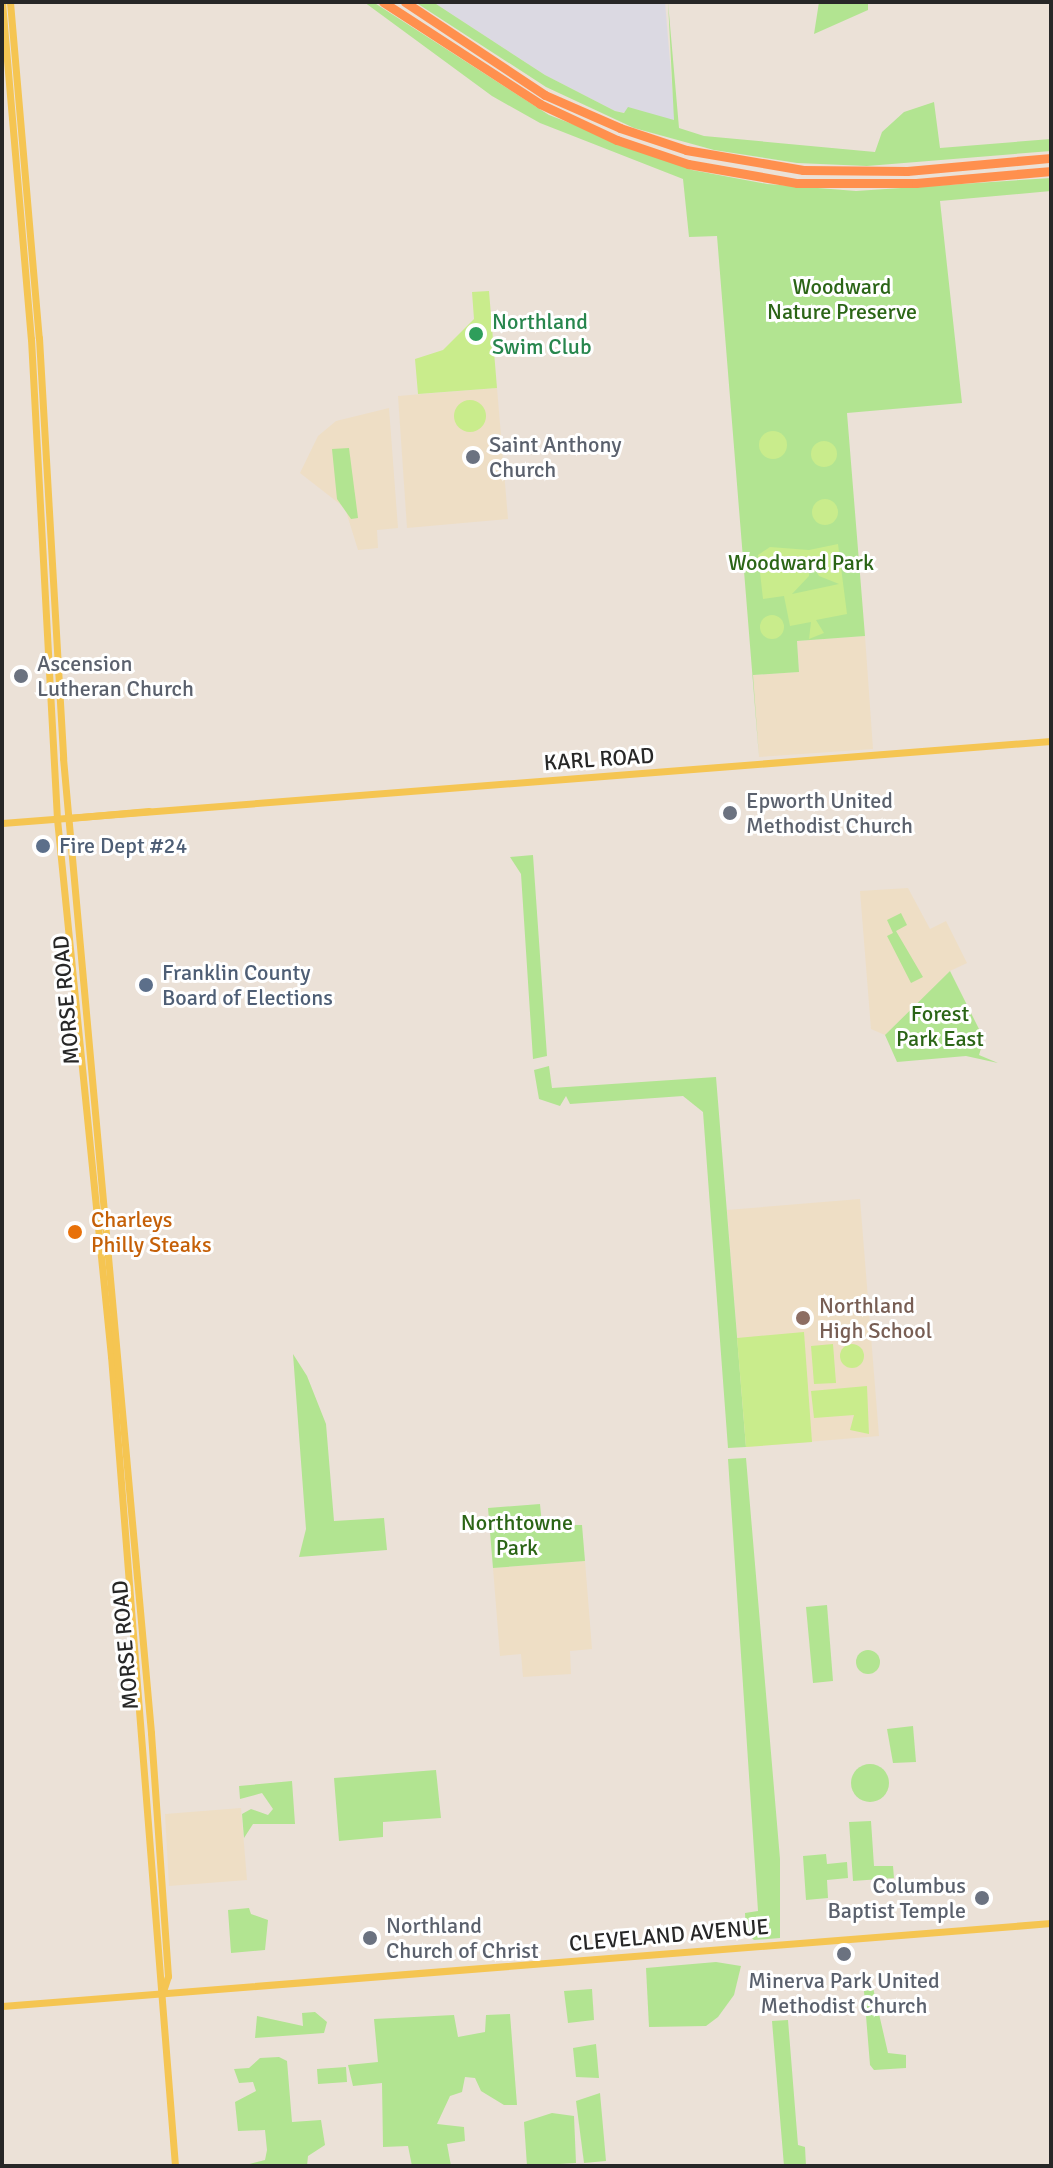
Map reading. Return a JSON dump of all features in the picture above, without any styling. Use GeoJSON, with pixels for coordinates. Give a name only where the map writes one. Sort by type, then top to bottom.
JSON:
{"type":"FeatureCollection","features":[{"type":"Feature","properties":{"kind":"highway"},"geometry":{"type":"LineString","coordinates":[[383,2],[540,104],[617,140],[688,164],[797,183],[916,183],[1051,171]]}},
{"type":"Feature","properties":{"kind":"highway"},"geometry":{"type":"LineString","coordinates":[[405,2],[545,95],[686,150],[803,170],[907,171],[1051,158]]}},
{"type":"Feature","properties":{"kind":"main road","name":"MORSE ROAD"},"geometry":{"type":"LineString","coordinates":[[2,2],[34,392],[57,819],[114,1396],[147,1802],[161,1884],[168,1976],[163,1993]]}},
{"type":"Feature","properties":{"kind":"main road","name":"MORSE ROAD"},"geometry":{"type":"LineString","coordinates":[[10,2],[47,471],[59,709],[127,1438],[175,2166]]}},
{"type":"Feature","properties":{"kind":"main road"},"geometry":{"type":"LineString","coordinates":[[34,392],[43,417]]}},
{"type":"Feature","properties":{"kind":"main road"},"geometry":{"type":"LineString","coordinates":[[36,445],[47,471]]}},
{"type":"Feature","properties":{"kind":"main road"},"geometry":{"type":"LineString","coordinates":[[48,671],[59,709]]}},
{"type":"Feature","properties":{"kind":"main road","name":"KARL ROAD"},"geometry":{"type":"LineString","coordinates":[[2,823],[1051,741]]}},
{"type":"Feature","properties":{"kind":"main road"},"geometry":{"type":"LineString","coordinates":[[114,1396],[127,1438]]}},
{"type":"Feature","properties":{"kind":"main road","name":"CLEVELAND AVENUE"},"geometry":{"type":"LineString","coordinates":[[2,2006],[1051,1923]]}},
{"type":"Feature","properties":{"kind":"shaded area"},"geometry":{"type":"Polygon","coordinates":[[[433,2],[665,2],[675,121],[615,111],[545,75],[433,2]]]}},
{"type":"Feature","properties":{"kind":"shaded area"},"geometry":{"type":"Polygon","coordinates":[[[497,388],[508,519],[407,528],[398,396],[497,388]]]}},
{"type":"Feature","properties":{"kind":"shaded area"},"geometry":{"type":"Polygon","coordinates":[[[389,408],[398,528],[377,530],[378,548],[358,550],[345,508],[300,473],[318,436],[336,421],[389,408]]]}},
{"type":"Feature","properties":{"kind":"shaded area"},"geometry":{"type":"Polygon","coordinates":[[[865,636],[873,749],[759,757],[753,675],[799,672],[797,641],[865,636]]]}},
{"type":"Feature","properties":{"kind":"shaded area"},"geometry":{"type":"Polygon","coordinates":[[[908,888],[930,929],[946,921],[967,963],[950,971],[885,1035],[871,1029],[860,891],[908,888]]]}},
{"type":"Feature","properties":{"kind":"shaded area","name":"Northland High School"},"geometry":{"type":"Polygon","coordinates":[[[860,1199],[879,1436],[746,1447],[727,1210],[860,1199]]]}},
{"type":"Feature","properties":{"kind":"shaded area"},"geometry":{"type":"Polygon","coordinates":[[[585,1561],[592,1649],[570,1651],[571,1674],[523,1677],[521,1654],[500,1656],[493,1568],[585,1561]]]}},
{"type":"Feature","properties":{"kind":"shaded area"},"geometry":{"type":"Polygon","coordinates":[[[241,1808],[247,1880],[169,1886],[165,1814],[241,1808]]]}},
{"type":"Feature","properties":{"kind":"green space"},"geometry":{"type":"Polygon","coordinates":[[[364,2],[373,2],[549,115],[692,170],[767,184],[856,191],[1051,178],[1051,191],[940,201],[962,403],[847,413],[865,636],[797,641],[799,672],[753,675],[759,757],[717,236],[689,237],[683,179],[540,123],[492,96],[364,2]]]}},
{"type":"Feature","properties":{"kind":"green space"},"geometry":{"type":"Polygon","coordinates":[[[415,2],[433,2],[545,75],[615,111],[624,113],[628,107],[674,120],[668,2],[679,128],[704,136],[875,152],[882,132],[904,112],[934,102],[940,148],[1051,139],[1051,151],[867,166],[797,163],[714,150],[634,128],[546,87],[415,2]]]}},
{"type":"Feature","properties":{"kind":"green space"},"geometry":{"type":"Polygon","coordinates":[[[819,2],[868,2],[868,10],[814,34],[819,2]]]}},
{"type":"Feature","properties":{"kind":"green space","name":"Northland Swim Club"},"geometry":{"type":"Polygon","coordinates":[[[489,291],[497,388],[418,394],[415,359],[443,350],[474,319],[472,292],[489,291]]]}},
{"type":"Feature","properties":{"kind":"green space"},"geometry":{"type":"Polygon","coordinates":[[[470,400],[481,405],[486,416],[481,427],[470,432],[459,427],[454,416],[459,405],[470,400]]]}},
{"type":"Feature","properties":{"kind":"green space"},"geometry":{"type":"Polygon","coordinates":[[[773,431],[783,435],[787,445],[783,455],[773,459],[763,455],[759,445],[763,435],[773,431]]]}},
{"type":"Feature","properties":{"kind":"green space"},"geometry":{"type":"Polygon","coordinates":[[[824,441],[833,445],[837,454],[833,463],[824,467],[815,463],[811,454],[815,445],[824,441]]]}},
{"type":"Feature","properties":{"kind":"green space"},"geometry":{"type":"Polygon","coordinates":[[[349,448],[358,518],[351,519],[337,499],[332,449],[349,448]]]}},
{"type":"Feature","properties":{"kind":"green space"},"geometry":{"type":"Polygon","coordinates":[[[825,499],[834,503],[838,512],[834,521],[825,525],[816,521],[812,512],[816,503],[825,499]]]}},
{"type":"Feature","properties":{"kind":"green space","name":"Woodward Park"},"geometry":{"type":"Polygon","coordinates":[[[838,544],[847,614],[816,620],[824,633],[809,639],[811,622],[790,626],[784,596],[763,599],[758,555],[770,547],[809,550],[838,544]],[[810,561],[809,576],[792,594],[839,584],[819,576],[810,561]]]}},
{"type":"Feature","properties":{"kind":"green space"},"geometry":{"type":"Polygon","coordinates":[[[772,615],[781,618],[784,627],[781,636],[772,639],[763,636],[760,627],[763,618],[772,615]]]}},
{"type":"Feature","properties":{"kind":"green space"},"geometry":{"type":"Polygon","coordinates":[[[533,855],[547,1056],[533,1059],[521,874],[510,857],[533,855]]]}},
{"type":"Feature","properties":{"kind":"green space"},"geometry":{"type":"Polygon","coordinates":[[[901,913],[907,925],[896,931],[923,977],[911,983],[887,936],[893,933],[887,920],[901,913]]]}},
{"type":"Feature","properties":{"kind":"green space","name":"Forest Park East"},"geometry":{"type":"Polygon","coordinates":[[[950,971],[984,1039],[979,1055],[998,1063],[966,1056],[897,1062],[885,1035],[950,971]]]}},
{"type":"Feature","properties":{"kind":"green space"},"geometry":{"type":"Polygon","coordinates":[[[549,1066],[552,1088],[716,1077],[746,1447],[728,1448],[703,1112],[683,1096],[570,1104],[566,1096],[560,1106],[539,1099],[534,1070],[549,1066]]]}},
{"type":"Feature","properties":{"kind":"green space"},"geometry":{"type":"Polygon","coordinates":[[[804,1332],[812,1442],[746,1447],[737,1338],[804,1332]]]}},
{"type":"Feature","properties":{"kind":"green space"},"geometry":{"type":"Polygon","coordinates":[[[833,1344],[836,1383],[814,1384],[811,1346],[833,1344]]]}},
{"type":"Feature","properties":{"kind":"green space"},"geometry":{"type":"Polygon","coordinates":[[[852,1344],[861,1347],[864,1356],[861,1365],[852,1368],[843,1365],[840,1356],[843,1347],[852,1344]]]}},
{"type":"Feature","properties":{"kind":"green space"},"geometry":{"type":"Polygon","coordinates":[[[293,1354],[307,1376],[326,1424],[334,1521],[384,1518],[387,1550],[299,1557],[306,1529],[293,1354]]]}},
{"type":"Feature","properties":{"kind":"green space"},"geometry":{"type":"Polygon","coordinates":[[[867,1386],[869,1434],[850,1430],[854,1415],[814,1418],[811,1391],[867,1386]]]}},
{"type":"Feature","properties":{"kind":"green space"},"geometry":{"type":"Polygon","coordinates":[[[746,1458],[780,1859],[780,1938],[754,1940],[746,1933],[745,1913],[758,1911],[728,1459],[746,1458]]]}},
{"type":"Feature","properties":{"kind":"green space","name":"Northtowne Park"},"geometry":{"type":"Polygon","coordinates":[[[540,1504],[542,1525],[582,1525],[585,1561],[493,1568],[488,1508],[540,1504]]]}},
{"type":"Feature","properties":{"kind":"green space"},"geometry":{"type":"Polygon","coordinates":[[[827,1605],[833,1681],[813,1683],[806,1607],[827,1605]]]}},
{"type":"Feature","properties":{"kind":"green space"},"geometry":{"type":"Polygon","coordinates":[[[868,1650],[879,1657],[880,1662],[873,1673],[868,1674],[857,1667],[856,1662],[863,1651],[868,1650]]]}},
{"type":"Feature","properties":{"kind":"green space"},"geometry":{"type":"Polygon","coordinates":[[[913,1726],[916,1762],[893,1763],[887,1729],[913,1726]]]}},
{"type":"Feature","properties":{"kind":"green space"},"geometry":{"type":"Polygon","coordinates":[[[870,1764],[884,1769],[889,1783],[884,1797],[870,1802],[856,1797],[851,1783],[856,1769],[870,1764]]]}},
{"type":"Feature","properties":{"kind":"green space"},"geometry":{"type":"Polygon","coordinates":[[[436,1770],[441,1818],[383,1822],[383,1837],[339,1841],[334,1778],[436,1770]]]}},
{"type":"Feature","properties":{"kind":"green space"},"geometry":{"type":"Polygon","coordinates":[[[292,1781],[295,1824],[253,1824],[244,1838],[242,1814],[251,1809],[268,1815],[273,1809],[262,1793],[240,1799],[239,1786],[292,1781]]]}},
{"type":"Feature","properties":{"kind":"green space"},"geometry":{"type":"Polygon","coordinates":[[[871,1821],[874,1866],[893,1866],[894,1878],[853,1881],[849,1822],[871,1821]]]}},
{"type":"Feature","properties":{"kind":"green space"},"geometry":{"type":"Polygon","coordinates":[[[826,1854],[827,1864],[847,1862],[848,1878],[827,1880],[828,1898],[806,1900],[803,1856],[826,1854]]]}},
{"type":"Feature","properties":{"kind":"green space"},"geometry":{"type":"Polygon","coordinates":[[[249,1908],[251,1914],[268,1920],[265,1950],[231,1953],[228,1910],[249,1908]]]}},
{"type":"Feature","properties":{"kind":"green space"},"geometry":{"type":"Polygon","coordinates":[[[716,1962],[741,1966],[734,1995],[718,2017],[706,2026],[649,2027],[646,1968],[716,1962]]]}},
{"type":"Feature","properties":{"kind":"green space"},"geometry":{"type":"Polygon","coordinates":[[[863,1979],[871,1979],[888,2053],[906,2055],[906,2068],[874,2070],[870,2065],[863,1979]]]}},
{"type":"Feature","properties":{"kind":"green space"},"geometry":{"type":"Polygon","coordinates":[[[592,1989],[594,2020],[568,2023],[564,1991],[592,1989]]]}},
{"type":"Feature","properties":{"kind":"green space"},"geometry":{"type":"Polygon","coordinates":[[[315,2012],[327,2022],[324,2033],[255,2038],[257,2016],[303,2026],[302,2013],[315,2012]]]}},
{"type":"Feature","properties":{"kind":"green space"},"geometry":{"type":"Polygon","coordinates":[[[510,2014],[517,2105],[504,2105],[481,2091],[475,2078],[465,2077],[462,2092],[450,2096],[437,2124],[464,2127],[465,2141],[447,2144],[451,2166],[412,2166],[408,2146],[383,2147],[382,2083],[353,2086],[348,2065],[378,2062],[374,2019],[454,2015],[458,2037],[485,2032],[486,2015],[510,2014]]]}},
{"type":"Feature","properties":{"kind":"green space"},"geometry":{"type":"Polygon","coordinates":[[[788,2020],[798,2145],[805,2147],[806,2166],[784,2166],[772,2021],[788,2020]]]}},
{"type":"Feature","properties":{"kind":"green space"},"geometry":{"type":"Polygon","coordinates":[[[596,2044],[599,2078],[576,2077],[573,2048],[596,2044]]]}},
{"type":"Feature","properties":{"kind":"green space"},"geometry":{"type":"Polygon","coordinates":[[[279,2057],[287,2061],[292,2122],[321,2120],[325,2145],[308,2156],[307,2166],[242,2166],[265,2160],[267,2150],[265,2130],[238,2131],[235,2102],[256,2091],[253,2082],[239,2083],[234,2069],[249,2068],[260,2058],[279,2057]]]}},
{"type":"Feature","properties":{"kind":"green space"},"geometry":{"type":"Polygon","coordinates":[[[346,2067],[347,2082],[318,2084],[317,2069],[346,2067]]]}},
{"type":"Feature","properties":{"kind":"green space"},"geometry":{"type":"Polygon","coordinates":[[[600,2093],[606,2161],[584,2163],[576,2101],[600,2093]]]}},
{"type":"Feature","properties":{"kind":"green space"},"geometry":{"type":"Polygon","coordinates":[[[552,2113],[574,2116],[576,2163],[527,2166],[524,2122],[552,2113]]]}},
{"type":"Feature","properties":{"kind":"place","name":"Northland Swim Club"},"geometry":{"type":"Point","coordinates":[476,334]}},
{"type":"Feature","properties":{"kind":"place","name":"Saint Anthony Church"},"geometry":{"type":"Point","coordinates":[473,457]}},
{"type":"Feature","properties":{"kind":"place","name":"Ascension Lutheran Church"},"geometry":{"type":"Point","coordinates":[21,676]}},
{"type":"Feature","properties":{"kind":"place","name":"Epworth United Methodist Church"},"geometry":{"type":"Point","coordinates":[730,813]}},
{"type":"Feature","properties":{"kind":"place","name":"Fire Dept #24"},"geometry":{"type":"Point","coordinates":[43,846]}},
{"type":"Feature","properties":{"kind":"place","name":"Franklin County Board of Elections"},"geometry":{"type":"Point","coordinates":[146,985]}},
{"type":"Feature","properties":{"kind":"place","name":"Charleys Philly Steaks"},"geometry":{"type":"Point","coordinates":[75,1232]}},
{"type":"Feature","properties":{"kind":"place","name":"Northland High School"},"geometry":{"type":"Point","coordinates":[803,1318]}},
{"type":"Feature","properties":{"kind":"place","name":"Columbus Baptist Temple"},"geometry":{"type":"Point","coordinates":[982,1898]}},
{"type":"Feature","properties":{"kind":"place","name":"Northland Church of Christ"},"geometry":{"type":"Point","coordinates":[370,1938]}},
{"type":"Feature","properties":{"kind":"place","name":"Minerva Park United Methodist Church"},"geometry":{"type":"Point","coordinates":[844,1954]}},
{"type":"Feature","properties":{"kind":"park label","name":"Woodward Nature Preserve"},"geometry":{"type":"Point","coordinates":[842,298]}}]}
